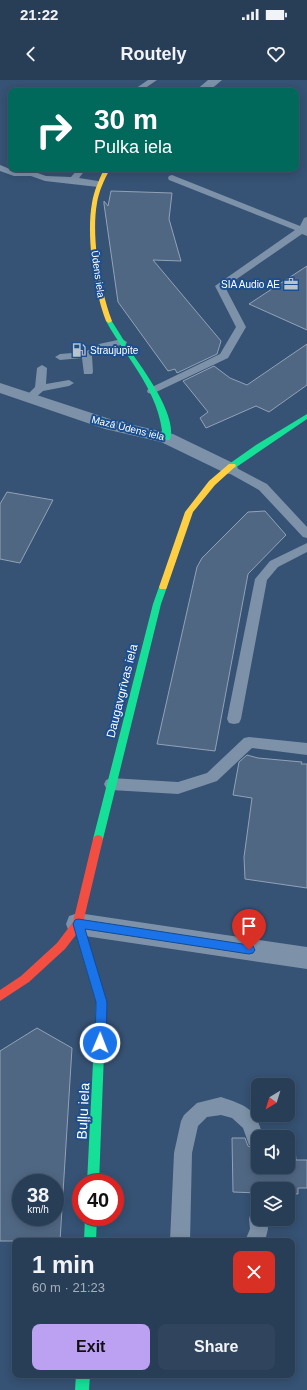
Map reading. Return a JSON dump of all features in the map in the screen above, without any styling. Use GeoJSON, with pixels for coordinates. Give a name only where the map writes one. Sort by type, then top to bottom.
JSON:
{"type":"FeatureCollection","features":[{"type":"Feature","properties":{"kind":"street"},"geometry":{"type":"LineString","coordinates":[[205,88],[216,80]]}},
{"type":"Feature","properties":{"kind":"street","name":"Ūdens iela"},"geometry":{"type":"LineString","coordinates":[[105,172],[98,184],[94,200],[92,220],[102,304],[111,324],[152,391],[165,418],[168,438]]}},
{"type":"Feature","properties":{"kind":"street","name":"Mazā Ūdens iela"},"geometry":{"type":"LineString","coordinates":[[0,388],[35,393],[111,425],[168,438],[229,468]]}},
{"type":"Feature","properties":{"kind":"street","name":"Daugavgrīvas iela"},"geometry":{"type":"LineString","coordinates":[[0,996],[25,979],[61,946],[78,924],[111,784],[157,604],[188,512],[194,503],[229,468],[307,416]]}},
{"type":"Feature","properties":{"kind":"street"},"geometry":{"type":"LineString","coordinates":[[78,924],[307,958]]}},
{"type":"Feature","properties":{"kind":"street","name":"Buļļu iela"},"geometry":{"type":"LineString","coordinates":[[78,924],[101,1002],[93,1174]]}},
{"type":"Feature","properties":{"kind":"street"},"geometry":{"type":"LineString","coordinates":[[90,1238],[91,1226]]}},
{"type":"Feature","properties":{"kind":"street"},"geometry":{"type":"LineString","coordinates":[[82,1390],[83,1378]]}},
{"type":"Feature","properties":{"kind":"lane"},"geometry":{"type":"LineString","coordinates":[[141,88],[153,80]]}},
{"type":"Feature","properties":{"kind":"lane"},"geometry":{"type":"LineString","coordinates":[[23,172],[98,184]]}},
{"type":"Feature","properties":{"kind":"lane"},"geometry":{"type":"LineString","coordinates":[[72,180],[79,172]]}},
{"type":"Feature","properties":{"kind":"lane"},"geometry":{"type":"LineString","coordinates":[[172,178],[304,232]]}},
{"type":"Feature","properties":{"kind":"lane"},"geometry":{"type":"LineString","coordinates":[[152,391],[224,356],[241,327],[220,286],[304,232],[307,220]]}},
{"type":"Feature","properties":{"kind":"lane"},"geometry":{"type":"LineString","coordinates":[[60,357],[87,355],[103,346],[122,342]]}},
{"type":"Feature","properties":{"kind":"lane"},"geometry":{"type":"LineString","coordinates":[[87,355],[88,372]]}},
{"type":"Feature","properties":{"kind":"lane"},"geometry":{"type":"LineString","coordinates":[[35,393],[42,368]]}},
{"type":"Feature","properties":{"kind":"lane"},"geometry":{"type":"LineString","coordinates":[[35,393],[70,383]]}},
{"type":"Feature","properties":{"kind":"lane"},"geometry":{"type":"LineString","coordinates":[[229,468],[263,487],[307,534]]}},
{"type":"Feature","properties":{"kind":"lane"},"geometry":{"type":"LineString","coordinates":[[234,720],[261,580],[274,564],[307,547]]}},
{"type":"Feature","properties":{"kind":"lane"},"geometry":{"type":"LineString","coordinates":[[111,784],[178,788],[212,777],[248,742],[307,749]]}},
{"type":"Feature","properties":{"kind":"lane"},"geometry":{"type":"LineString","coordinates":[[180,1238],[183,1153],[190,1121],[203,1109],[221,1106],[237,1112],[251,1123],[253,1130]]}},
{"type":"Feature","properties":{"kind":"lane"},"geometry":{"type":"LineString","coordinates":[[256,1238],[259,1226]]}},
{"type":"Feature","properties":{"kind":"building"},"geometry":{"type":"Polygon","coordinates":[[[111,191],[172,193],[169,219],[181,261],[153,260],[221,341],[217,354],[177,373],[175,369],[168,371],[118,302],[104,204],[104,201],[108,206],[111,191]]]}},
{"type":"Feature","properties":{"kind":"building"},"geometry":{"type":"Polygon","coordinates":[[[307,266],[307,330],[249,304],[307,266]]]}},
{"type":"Feature","properties":{"kind":"building"},"geometry":{"type":"Polygon","coordinates":[[[307,344],[307,385],[269,412],[256,406],[206,428],[200,418],[208,412],[183,381],[214,366],[230,378],[247,385],[307,344]]]}},
{"type":"Feature","properties":{"kind":"building"},"geometry":{"type":"Polygon","coordinates":[[[7,492],[53,500],[20,563],[0,559],[0,504],[7,492]]]}},
{"type":"Feature","properties":{"kind":"building"},"geometry":{"type":"Polygon","coordinates":[[[265,511],[286,535],[248,574],[215,751],[157,744],[197,567],[202,558],[248,512],[265,511]]]}},
{"type":"Feature","properties":{"kind":"building"},"geometry":{"type":"Polygon","coordinates":[[[247,755],[258,758],[302,762],[301,764],[307,764],[307,888],[245,879],[244,857],[252,798],[233,795],[239,762],[247,755]]]}},
{"type":"Feature","properties":{"kind":"building"},"geometry":{"type":"Polygon","coordinates":[[[37,1028],[72,1048],[64,1177],[64,1174],[12,1174],[12,1226],[61,1226],[60,1238],[12,1238],[12,1241],[0,1241],[0,1051],[37,1028]]]}},
{"type":"Feature","properties":{"kind":"building"},"geometry":{"type":"Polygon","coordinates":[[[232,1138],[245,1138],[248,1146],[251,1148],[251,1174],[295,1174],[295,1150],[296,1160],[307,1160],[307,1188],[298,1188],[298,1194],[295,1194],[295,1182],[251,1182],[251,1193],[233,1192],[232,1138]]]}},
{"type":"Feature","properties":{"kind":"traffic: fast"},"geometry":{"type":"LineString","coordinates":[[109,321],[154,391],[161,406],[167,438]]}},
{"type":"Feature","properties":{"kind":"traffic: fast"},"geometry":{"type":"LineString","coordinates":[[232,466],[307,416]]}},
{"type":"Feature","properties":{"kind":"traffic: fast"},"geometry":{"type":"LineString","coordinates":[[98,839],[157,604],[163,587]]}},
{"type":"Feature","properties":{"kind":"traffic: fast"},"geometry":{"type":"LineString","coordinates":[[78,924],[101,1002],[93,1174]]}},
{"type":"Feature","properties":{"kind":"traffic: fast"},"geometry":{"type":"LineString","coordinates":[[90,1238],[91,1226]]}},
{"type":"Feature","properties":{"kind":"traffic: fast"},"geometry":{"type":"LineString","coordinates":[[82,1390],[83,1378]]}},
{"type":"Feature","properties":{"kind":"traffic: slow"},"geometry":{"type":"LineString","coordinates":[[106,172],[95,201],[93,231],[98,281],[101,297],[109,321]]}},
{"type":"Feature","properties":{"kind":"traffic: slow"},"geometry":{"type":"LineString","coordinates":[[163,587],[189,512],[212,483],[232,466]]}},
{"type":"Feature","properties":{"kind":"traffic: jam"},"geometry":{"type":"LineString","coordinates":[[0,996],[25,979],[61,946],[78,924],[98,839]]}},
{"type":"Feature","properties":{"kind":"place","name":"SIA Audio AE"},"geometry":{"type":"Point","coordinates":[291,284]}},
{"type":"Feature","properties":{"kind":"place","name":"Straujupīte"},"geometry":{"type":"Point","coordinates":[79,350]}},
{"type":"Feature","properties":{"kind":"route"},"geometry":{"type":"LineString","coordinates":[[100,1043],[101,1002],[78,924],[249,950]]}}]}
